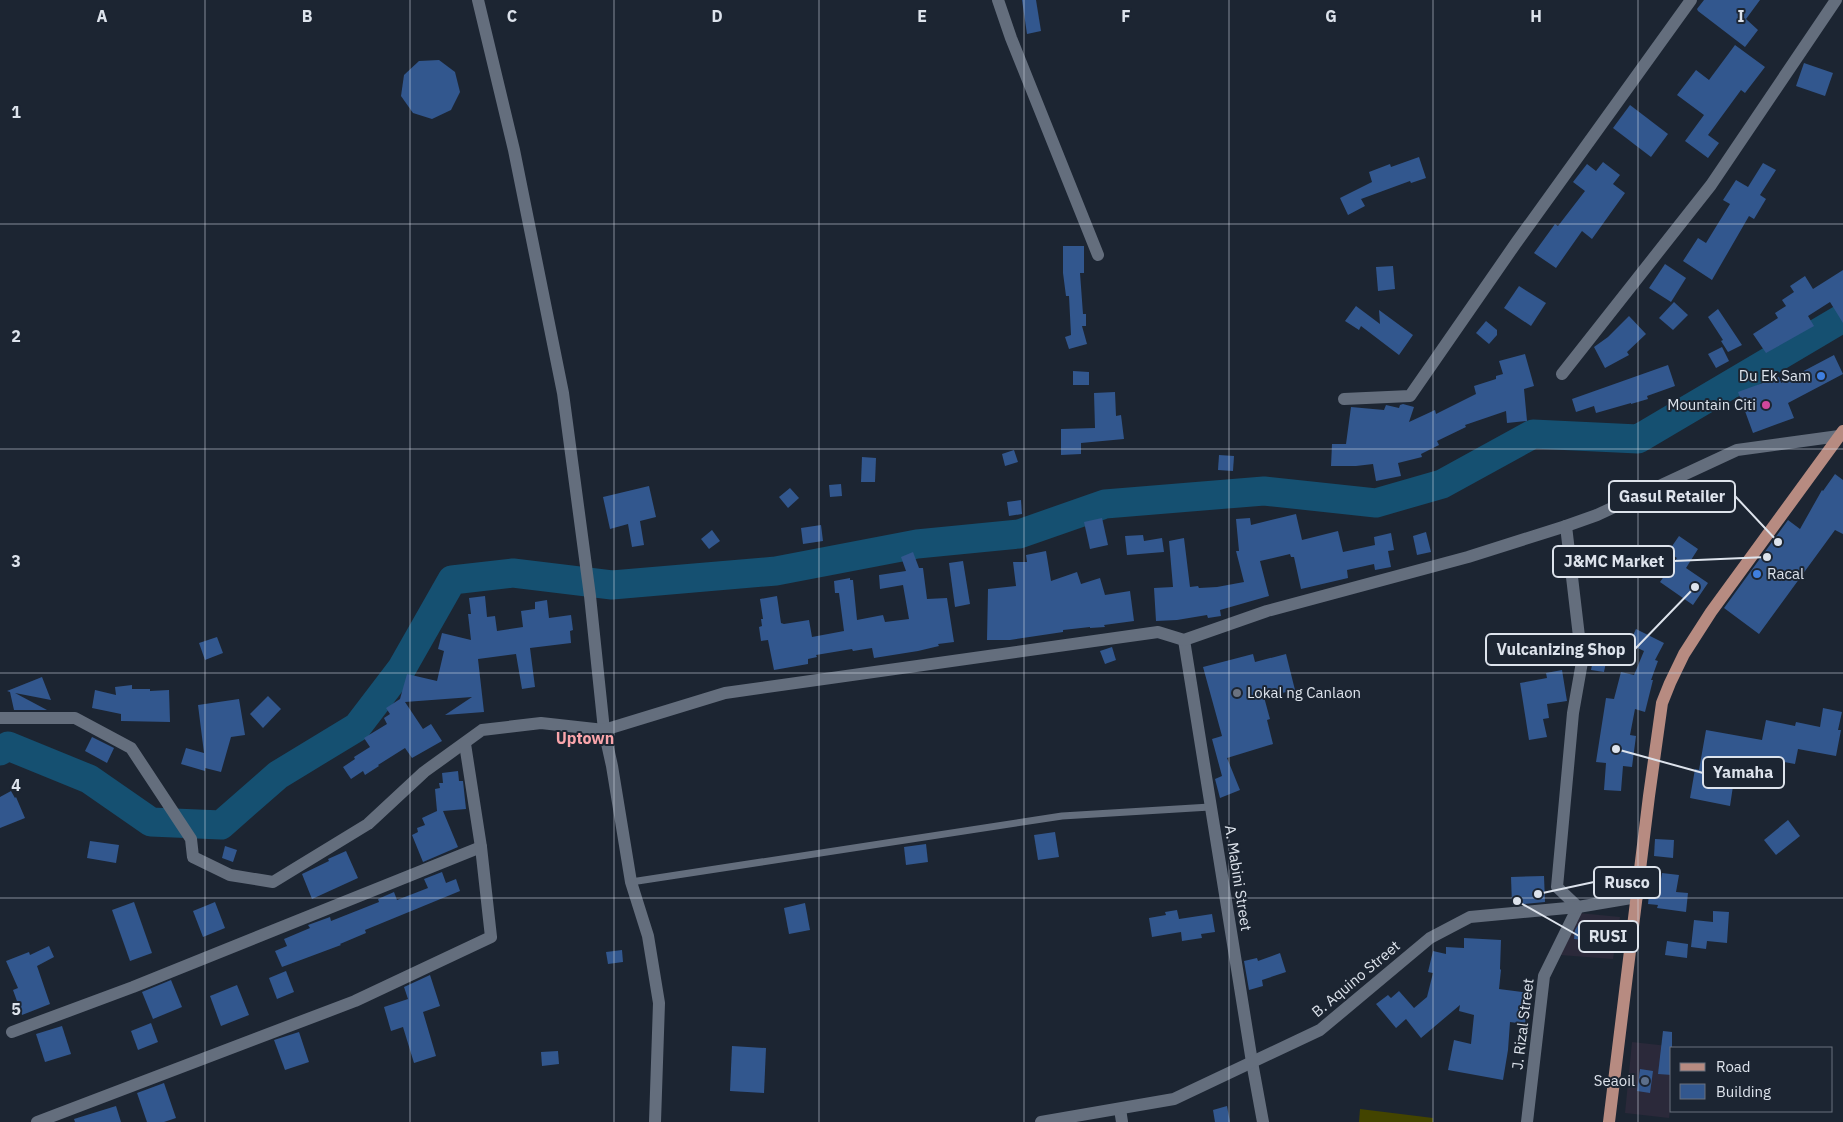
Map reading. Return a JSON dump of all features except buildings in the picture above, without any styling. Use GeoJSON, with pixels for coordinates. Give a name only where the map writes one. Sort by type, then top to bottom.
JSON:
{"type":"FeatureCollection","features":[{"type":"Feature","properties":{"kind":"main road"},"geometry":{"type":"LineString","coordinates":[[1609,1122],[1662,703],[1684,654],[1711,612],[1841,434]]}},
{"type":"Feature","properties":{"kind":"street"},"geometry":{"type":"LineString","coordinates":[[478,0],[514,150],[563,393],[587,568],[604,730],[612,766],[631,882],[648,936],[659,1003],[654,1122]]}},
{"type":"Feature","properties":{"kind":"street"},"geometry":{"type":"LineString","coordinates":[[998,0],[1011,38],[1098,255]]}},
{"type":"Feature","properties":{"kind":"street"},"geometry":{"type":"LineString","coordinates":[[1344,399],[1410,396],[1522,235],[1690,0]]}},
{"type":"Feature","properties":{"kind":"street"},"geometry":{"type":"LineString","coordinates":[[1562,374],[1710,185],[1836,0]]}},
{"type":"Feature","properties":{"kind":"street"},"geometry":{"type":"LineString","coordinates":[[0,718],[75,718],[131,748],[191,839],[193,857],[230,876],[273,882],[368,824],[424,772],[482,730],[541,723],[604,730],[725,693],[1158,632],[1184,640],[1268,611],[1468,557],[1566,526],[1597,515],[1737,450],[1841,434]]}},
{"type":"Feature","properties":{"kind":"street"},"geometry":{"type":"LineString","coordinates":[[1566,526],[1582,662],[1573,713],[1557,886],[1578,907]]}},
{"type":"Feature","properties":{"kind":"street","name":"A. Mabini Street"},"geometry":{"type":"LineString","coordinates":[[1184,640],[1263,1122]]}},
{"type":"Feature","properties":{"kind":"street"},"geometry":{"type":"LineString","coordinates":[[37,1122],[355,1001],[491,937],[481,847],[465,744]]}},
{"type":"Feature","properties":{"kind":"street"},"geometry":{"type":"LineString","coordinates":[[12,1032],[133,987],[481,847]]}},
{"type":"Feature","properties":{"kind":"street","name":"B. Aquino Street"},"geometry":{"type":"LineString","coordinates":[[1041,1122],[1174,1099],[1320,1030],[1430,938],[1470,917],[1578,907],[1637,897]]}},
{"type":"Feature","properties":{"kind":"street","name":"J. Rizal Street"},"geometry":{"type":"LineString","coordinates":[[1527,1122],[1544,976],[1578,907]]}},
{"type":"Feature","properties":{"kind":"street"},"geometry":{"type":"LineString","coordinates":[[1120,1109],[1122,1122]]}},
{"type":"Feature","properties":{"kind":"lane"},"geometry":{"type":"LineString","coordinates":[[631,882],[1062,816],[1210,807]]}},
{"type":"Feature","properties":{"kind":"shaded area"},"geometry":{"type":"Polygon","coordinates":[[[1579,913],[1620,917],[1613,959],[1560,955],[1579,913]]]}},
{"type":"Feature","properties":{"kind":"shaded area"},"geometry":{"type":"Polygon","coordinates":[[[1632,1042],[1677,1047],[1670,1047],[1669,1118],[1625,1113],[1632,1042]]]}},
{"type":"Feature","properties":{"kind":"shaded area"},"geometry":{"type":"Polygon","coordinates":[[[1360,1109],[1433,1118],[1433,1122],[1359,1122],[1360,1109]]]}},
{"type":"Feature","properties":{"kind":"waterway"},"geometry":{"type":"LineString","coordinates":[[0,751],[8,746],[89,779],[151,822],[221,825],[278,775],[357,727],[402,668],[452,580],[513,573],[612,585],[776,571],[917,544],[1019,534],[1105,504],[1264,491],[1376,503],[1442,484],[1533,434],[1638,439],[1843,318]]}},
{"type":"Feature","properties":{"kind":"place","name":"Du Ek Sam"},"geometry":{"type":"Point","coordinates":[1821,376]}},
{"type":"Feature","properties":{"kind":"place","name":"Mountain Citi"},"geometry":{"type":"Point","coordinates":[1766,405]}},
{"type":"Feature","properties":{"kind":"place","name":"Gasul Retailer"},"geometry":{"type":"Point","coordinates":[1778,542]}},
{"type":"Feature","properties":{"kind":"place","name":"J&MC Market"},"geometry":{"type":"Point","coordinates":[1767,557]}},
{"type":"Feature","properties":{"kind":"place","name":"Racal"},"geometry":{"type":"Point","coordinates":[1757,574]}},
{"type":"Feature","properties":{"kind":"place","name":"Vulcanizing Shop"},"geometry":{"type":"Point","coordinates":[1695,587]}},
{"type":"Feature","properties":{"kind":"place","name":"Lokal ng Canlaon"},"geometry":{"type":"Point","coordinates":[1237,693]}},
{"type":"Feature","properties":{"kind":"place","name":"Yamaha"},"geometry":{"type":"Point","coordinates":[1616,749]}},
{"type":"Feature","properties":{"kind":"place","name":"Rusco"},"geometry":{"type":"Point","coordinates":[1538,894]}},
{"type":"Feature","properties":{"kind":"place","name":"RUSI"},"geometry":{"type":"Point","coordinates":[1517,901]}},
{"type":"Feature","properties":{"kind":"place","name":"Seaoil"},"geometry":{"type":"Point","coordinates":[1645,1081]}},
{"type":"Feature","properties":{"kind":"district","name":"Uptown"},"geometry":{"type":"Point","coordinates":[585,738]}}]}
